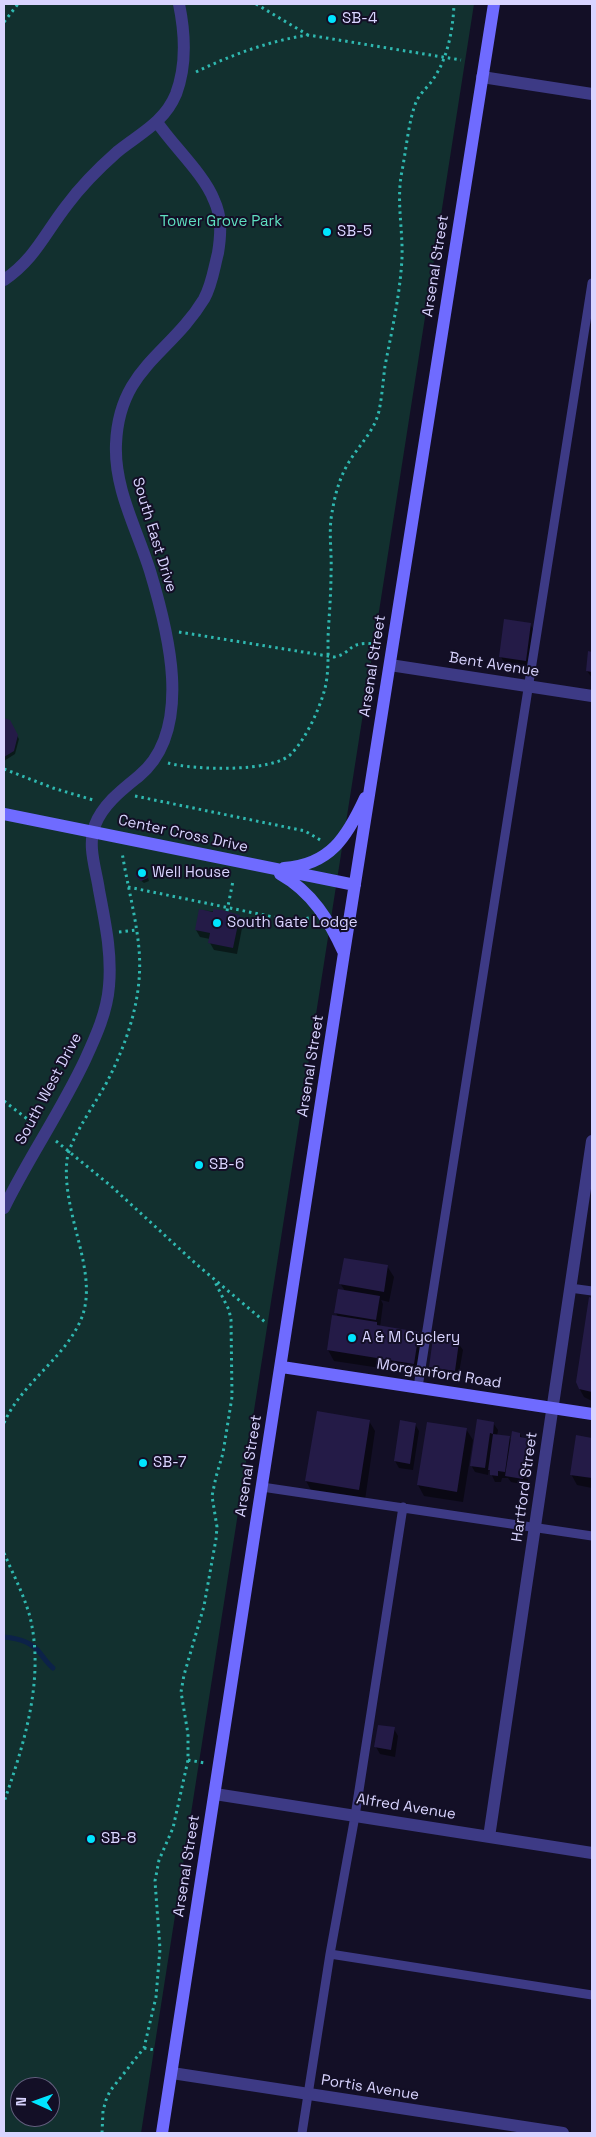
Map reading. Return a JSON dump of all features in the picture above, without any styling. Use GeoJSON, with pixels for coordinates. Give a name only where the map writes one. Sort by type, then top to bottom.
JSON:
{"type":"FeatureCollection","features":[{"type":"Feature","properties":{"kind":"main road","name":"Arsenal Street"},"geometry":{"type":"LineString","coordinates":[[162,2133],[282,1366],[344,953],[494,4]]}},
{"type":"Feature","properties":{"kind":"main road"},"geometry":{"type":"LineString","coordinates":[[271,869],[295,868],[322,858],[338,846],[349,830],[372,781]]}},
{"type":"Feature","properties":{"kind":"main road","name":"Center Cross Drive"},"geometry":{"type":"LineString","coordinates":[[4,814],[355,885]]}},
{"type":"Feature","properties":{"kind":"main road"},"geometry":{"type":"LineString","coordinates":[[271,869],[294,882],[317,904],[328,920],[344,953]]}},
{"type":"Feature","properties":{"kind":"main road","name":"Morganford Road"},"geometry":{"type":"LineString","coordinates":[[282,1366],[592,1414]]}},
{"type":"Feature","properties":{"kind":"street"},"geometry":{"type":"LineString","coordinates":[[4,280],[27,262],[37,251],[67,205],[95,174],[118,151],[157,122],[176,95],[180,81],[184,46],[179,4]]}},
{"type":"Feature","properties":{"kind":"street"},"geometry":{"type":"LineString","coordinates":[[482,77],[592,94]]}},
{"type":"Feature","properties":{"kind":"street","name":"South East Drive"},"geometry":{"type":"LineString","coordinates":[[93,832],[99,818],[108,805],[156,758],[166,736],[172,700],[172,677],[165,630],[149,569],[128,515],[118,474],[116,446],[119,416],[126,396],[137,376],[151,359],[173,339],[206,295],[213,273],[221,226],[219,212],[212,195],[157,122]]}},
{"type":"Feature","properties":{"kind":"street","name":"Bent Avenue"},"geometry":{"type":"LineString","coordinates":[[390,665],[592,696]]}},
{"type":"Feature","properties":{"kind":"street","name":"South West Drive"},"geometry":{"type":"LineString","coordinates":[[4,1208],[78,1075],[95,1038],[103,1014],[109,988],[110,963],[108,938],[94,864],[93,832]]}},
{"type":"Feature","properties":{"kind":"street","name":"Hartford Street"},"geometry":{"type":"LineString","coordinates":[[489,1837],[592,1140]]}},
{"type":"Feature","properties":{"kind":"street","name":"Alfred Avenue"},"geometry":{"type":"LineString","coordinates":[[215,1794],[592,1853]]}},
{"type":"Feature","properties":{"kind":"street","name":"Portis Avenue"},"geometry":{"type":"LineString","coordinates":[[172,2073],[563,2133]]}},
{"type":"Feature","properties":{"kind":"lane"},"geometry":{"type":"LineString","coordinates":[[418,1387],[592,283]]}},
{"type":"Feature","properties":{"kind":"lane"},"geometry":{"type":"LineString","coordinates":[[570,1288],[592,1291]]}},
{"type":"Feature","properties":{"kind":"lane"},"geometry":{"type":"LineString","coordinates":[[262,1487],[536,1526],[592,1536]]}},
{"type":"Feature","properties":{"kind":"lane"},"geometry":{"type":"LineString","coordinates":[[302,2133],[403,1507]]}},
{"type":"Feature","properties":{"kind":"lane"},"geometry":{"type":"LineString","coordinates":[[330,1954],[592,1995]]}},
{"type":"Feature","properties":{"kind":"path"},"geometry":{"type":"LineString","coordinates":[[4,22],[18,4]]}},
{"type":"Feature","properties":{"kind":"path"},"geometry":{"type":"LineString","coordinates":[[256,4],[308,35]]}},
{"type":"Feature","properties":{"kind":"path"},"geometry":{"type":"LineString","coordinates":[[156,758],[182,767],[268,766],[288,757],[298,744],[320,704],[326,680],[328,656],[332,575],[330,526],[336,492],[349,462],[369,434],[378,413],[397,310],[402,257],[399,193],[401,174],[414,110],[423,91],[433,81],[444,57],[452,24],[454,4]]}},
{"type":"Feature","properties":{"kind":"path"},"geometry":{"type":"LineString","coordinates":[[180,81],[232,55],[289,38],[308,35],[461,60]]}},
{"type":"Feature","properties":{"kind":"path"},"geometry":{"type":"LineString","coordinates":[[165,630],[328,656],[341,655],[357,644],[374,644]]}},
{"type":"Feature","properties":{"kind":"path"},"geometry":{"type":"LineString","coordinates":[[4,769],[52,788],[108,805]]}},
{"type":"Feature","properties":{"kind":"path"},"geometry":{"type":"LineString","coordinates":[[120,793],[305,832],[318,837],[326,845]]}},
{"type":"Feature","properties":{"kind":"path"},"geometry":{"type":"LineString","coordinates":[[4,1423],[17,1401],[66,1344],[76,1329],[86,1302],[85,1273],[68,1199],[66,1170],[70,1151],[109,1078],[131,1024],[136,1003],[139,977],[139,950],[123,860]]}},
{"type":"Feature","properties":{"kind":"path"},"geometry":{"type":"LineString","coordinates":[[227,909],[233,881]]}},
{"type":"Feature","properties":{"kind":"path"},"geometry":{"type":"LineString","coordinates":[[128,887],[296,922],[315,915]]}},
{"type":"Feature","properties":{"kind":"path"},"geometry":{"type":"LineString","coordinates":[[118,932],[136,930]]}},
{"type":"Feature","properties":{"kind":"path"},"geometry":{"type":"LineString","coordinates":[[4,1101],[36,1125]]}},
{"type":"Feature","properties":{"kind":"path"},"geometry":{"type":"LineString","coordinates":[[55,1140],[111,1186],[214,1280],[265,1322]]}},
{"type":"Feature","properties":{"kind":"path"},"geometry":{"type":"LineString","coordinates":[[102,2133],[103,2111],[106,2100],[110,2091],[144,2048],[154,2006],[159,1969],[160,1931],[155,1893],[157,1871],[173,1828],[188,1760],[188,1734],[181,1702],[182,1685],[202,1614],[216,1539],[217,1527],[212,1496],[213,1487],[223,1453],[232,1397],[231,1320],[214,1280]]}},
{"type":"Feature","properties":{"kind":"path"},"geometry":{"type":"LineString","coordinates":[[4,1553],[27,1609],[34,1652],[34,1678],[29,1717],[4,1802]]}},
{"type":"Feature","properties":{"kind":"path"},"geometry":{"type":"LineString","coordinates":[[188,1760],[206,1763]]}},
{"type":"Feature","properties":{"kind":"path"},"geometry":{"type":"LineString","coordinates":[[144,2048],[155,2050]]}},
{"type":"Feature","properties":{"kind":"green space","name":"Tower Grove Park"},"geometry":{"type":"Polygon","coordinates":[[[4,4],[474,4],[141,2133],[4,2133],[4,4]]]}},
{"type":"Feature","properties":{"kind":"building"},"geometry":{"type":"Polygon","coordinates":[[[504,619],[531,623],[526,661],[499,657],[504,619]]]}},
{"type":"Feature","properties":{"kind":"building"},"geometry":{"type":"Polygon","coordinates":[[[588,651],[592,652],[592,672],[586,671],[588,651]]]}},
{"type":"Feature","properties":{"kind":"building"},"geometry":{"type":"Polygon","coordinates":[[[4,718],[10,720],[18,735],[14,751],[4,757],[4,718]]]}},
{"type":"Feature","properties":{"kind":"building","name":"Well House"},"geometry":{"type":"Polygon","coordinates":[[[139,868],[146,870],[148,878],[141,881],[135,876],[139,868]]]}},
{"type":"Feature","properties":{"kind":"building","name":"South Gate Lodge"},"geometry":{"type":"Polygon","coordinates":[[[199,909],[213,912],[213,909],[222,910],[240,915],[233,948],[208,943],[210,933],[195,930],[199,909]]]}},
{"type":"Feature","properties":{"kind":"building"},"geometry":{"type":"Polygon","coordinates":[[[344,1258],[388,1265],[384,1292],[339,1284],[344,1258]]]}},
{"type":"Feature","properties":{"kind":"building"},"geometry":{"type":"Polygon","coordinates":[[[338,1289],[380,1296],[376,1320],[334,1313],[338,1289]]]}},
{"type":"Feature","properties":{"kind":"building"},"geometry":{"type":"Polygon","coordinates":[[[589,1297],[592,1298],[592,1392],[579,1389],[576,1382],[589,1297]]]}},
{"type":"Feature","properties":{"kind":"building"},"geometry":{"type":"Polygon","coordinates":[[[332,1315],[377,1322],[377,1325],[419,1332],[414,1364],[327,1350],[332,1315]]]}},
{"type":"Feature","properties":{"kind":"building"},"geometry":{"type":"Polygon","coordinates":[[[433,1338],[459,1342],[455,1371],[429,1367],[433,1338]]]}},
{"type":"Feature","properties":{"kind":"building"},"geometry":{"type":"Polygon","coordinates":[[[317,1411],[370,1420],[359,1490],[305,1481],[317,1411]]]}},
{"type":"Feature","properties":{"kind":"building"},"geometry":{"type":"Polygon","coordinates":[[[477,1419],[494,1422],[493,1434],[490,1433],[485,1468],[470,1466],[477,1419]]]}},
{"type":"Feature","properties":{"kind":"building"},"geometry":{"type":"Polygon","coordinates":[[[400,1420],[416,1423],[410,1464],[394,1461],[400,1420]]]}},
{"type":"Feature","properties":{"kind":"building"},"geometry":{"type":"Polygon","coordinates":[[[427,1422],[467,1428],[457,1492],[417,1485],[427,1422]]]}},
{"type":"Feature","properties":{"kind":"building"},"geometry":{"type":"Polygon","coordinates":[[[512,1431],[520,1433],[520,1437],[530,1439],[523,1479],[505,1476],[512,1431]]]}},
{"type":"Feature","properties":{"kind":"building"},"geometry":{"type":"Polygon","coordinates":[[[493,1434],[510,1436],[505,1472],[498,1471],[498,1476],[490,1475],[490,1470],[488,1470],[493,1434]]]}},
{"type":"Feature","properties":{"kind":"building"},"geometry":{"type":"Polygon","coordinates":[[[576,1435],[592,1438],[592,1478],[570,1475],[576,1435]]]}},
{"type":"Feature","properties":{"kind":"building"},"geometry":{"type":"Polygon","coordinates":[[[378,1725],[395,1727],[391,1750],[374,1747],[378,1725]]]}},
{"type":"Feature","properties":{"kind":"waterway"},"geometry":{"type":"LineString","coordinates":[[4,1637],[19,1640],[33,1646],[53,1668]]}},
{"type":"Feature","properties":{"kind":"place","name":"SB-4"},"geometry":{"type":"Point","coordinates":[332,19]}},
{"type":"Feature","properties":{"kind":"place","name":"SB-5"},"geometry":{"type":"Point","coordinates":[327,232]}},
{"type":"Feature","properties":{"kind":"place","name":"Well House"},"geometry":{"type":"Point","coordinates":[142,873]}},
{"type":"Feature","properties":{"kind":"place","name":"South Gate Lodge"},"geometry":{"type":"Point","coordinates":[217,923]}},
{"type":"Feature","properties":{"kind":"place","name":"SB-6"},"geometry":{"type":"Point","coordinates":[199,1165]}},
{"type":"Feature","properties":{"kind":"place","name":"A & M Cyclery"},"geometry":{"type":"Point","coordinates":[352,1338]}},
{"type":"Feature","properties":{"kind":"place","name":"SB-7"},"geometry":{"type":"Point","coordinates":[143,1463]}},
{"type":"Feature","properties":{"kind":"place","name":"SB-8"},"geometry":{"type":"Point","coordinates":[91,1839]}}]}
